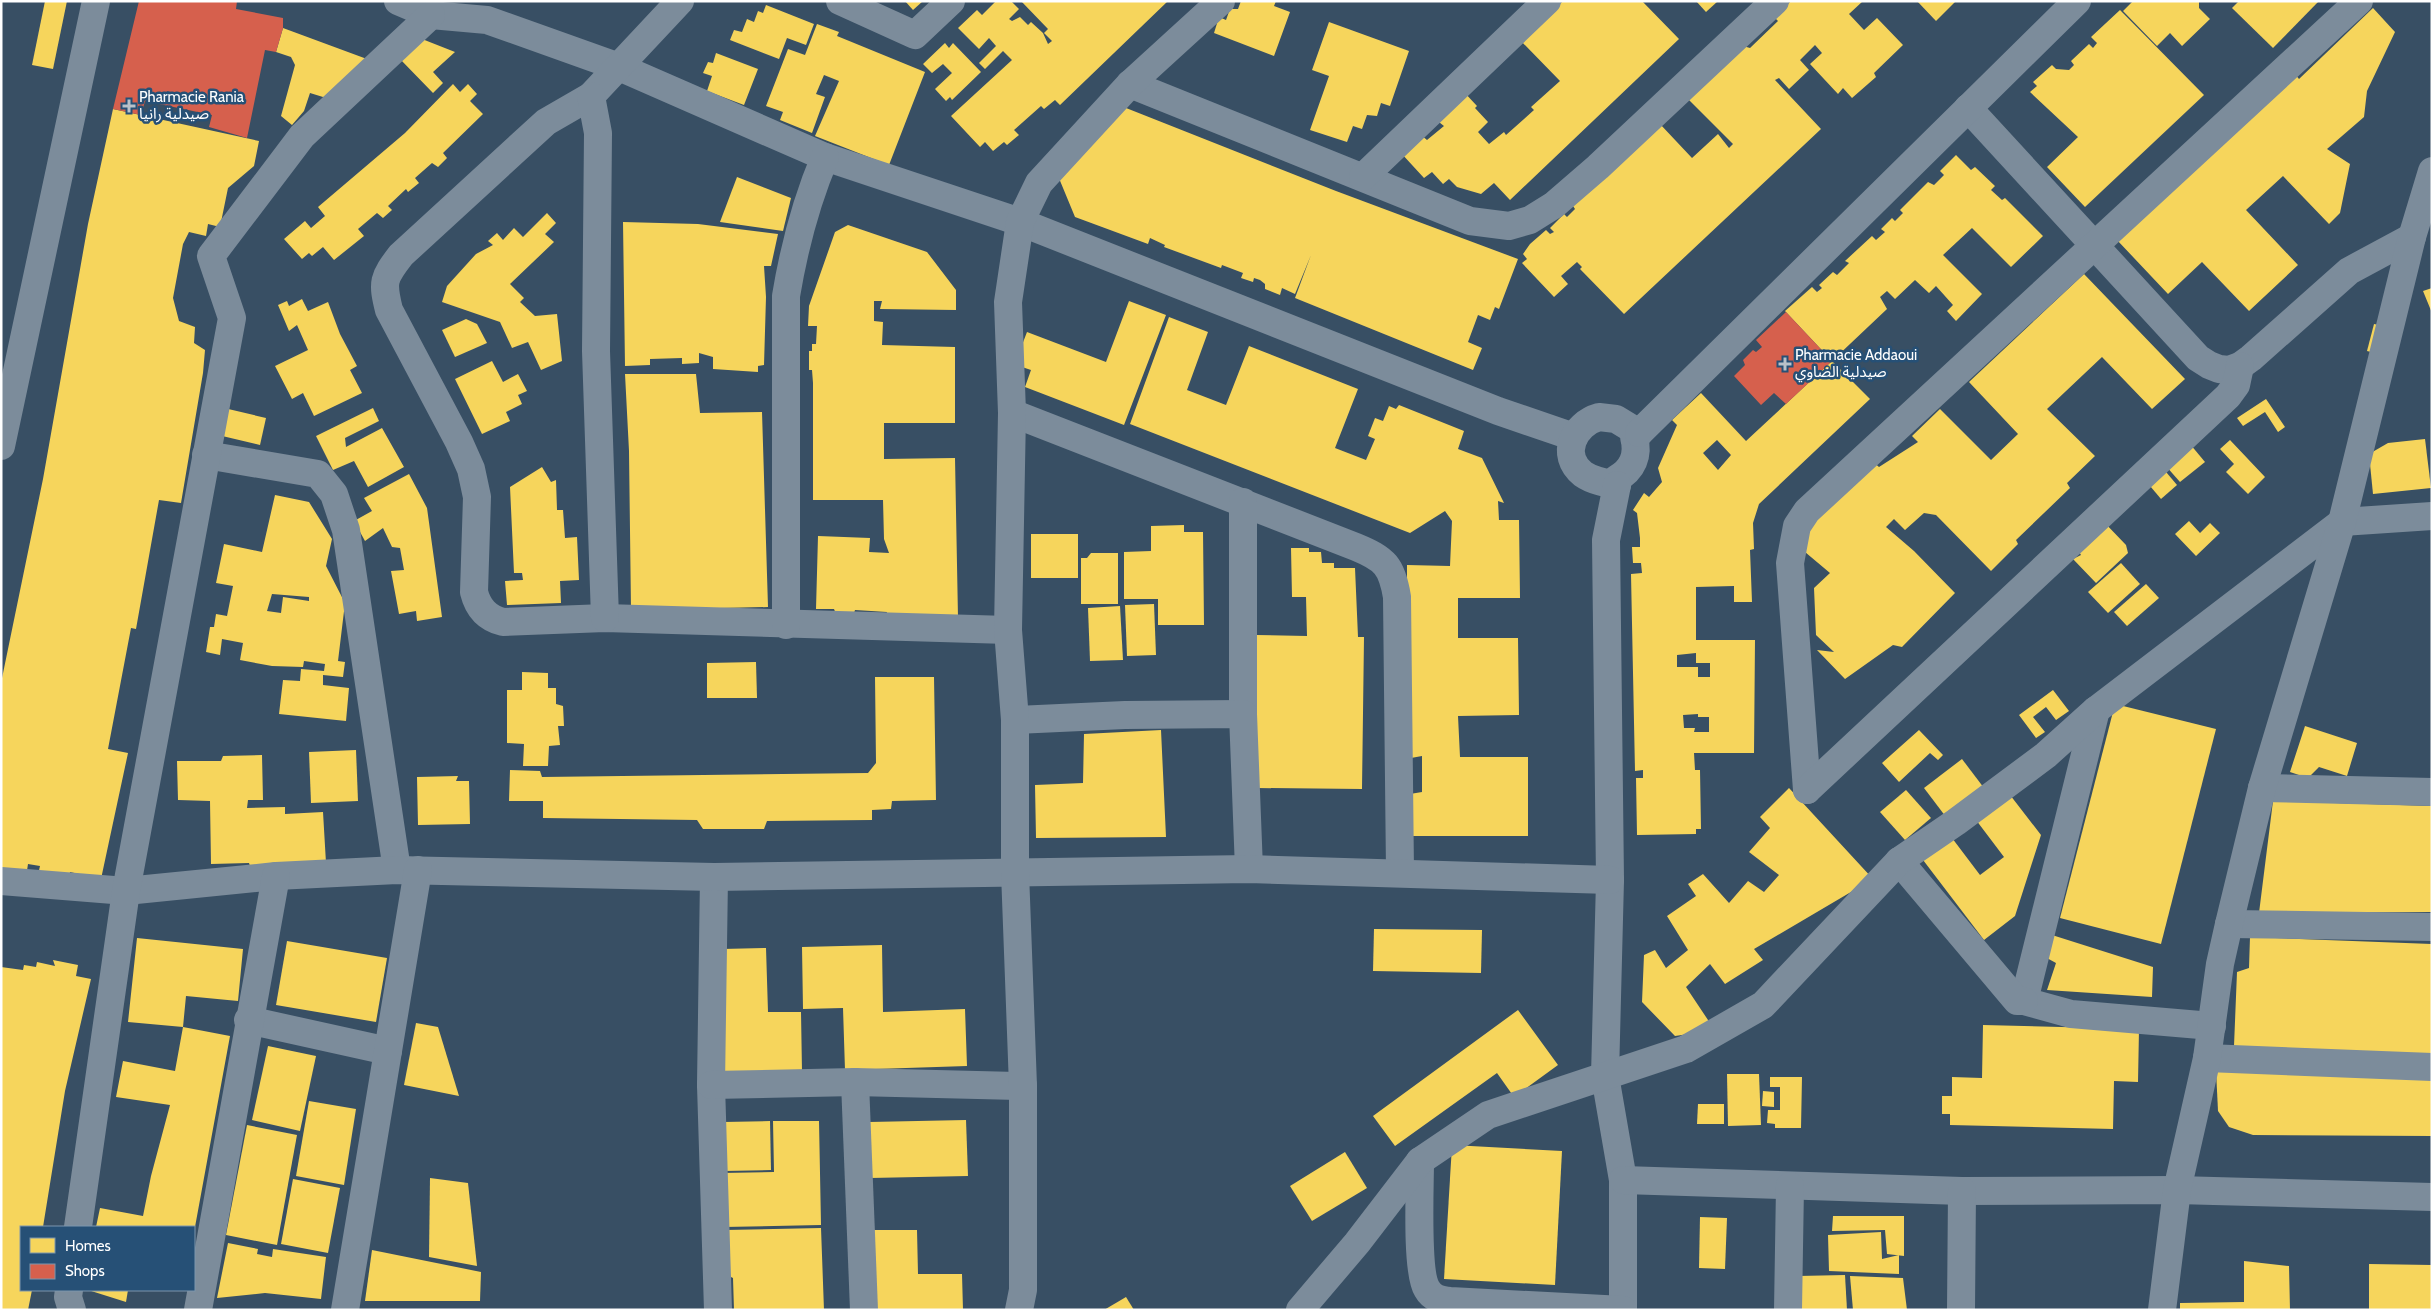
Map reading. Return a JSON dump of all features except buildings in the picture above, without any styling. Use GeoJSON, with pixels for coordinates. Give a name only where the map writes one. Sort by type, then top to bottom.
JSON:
{"type":"FeatureCollection","features":[{"type":"Feature","properties":{"kind":"street"},"geometry":{"type":"LineString","coordinates":[[1,446],[96,1]]}},
{"type":"Feature","properties":{"kind":"street"},"geometry":{"type":"LineString","coordinates":[[398,1],[431,15],[487,20],[619,67],[825,156],[1020,222],[1498,410],[1574,437]]}},
{"type":"Feature","properties":{"kind":"street"},"geometry":{"type":"LineString","coordinates":[[680,1],[591,96],[546,122],[401,255],[386,274],[385,292],[389,310],[459,442],[471,469],[477,497],[474,592],[480,607],[492,620],[503,622],[605,618],[786,625],[1008,630]]}},
{"type":"Feature","properties":{"kind":"street"},"geometry":{"type":"LineString","coordinates":[[840,1],[915,35],[951,1]]}},
{"type":"Feature","properties":{"kind":"street"},"geometry":{"type":"LineString","coordinates":[[1019,1310],[1023,1290],[1023,1086],[1015,872],[1015,720],[1008,630],[1012,413],[1008,302],[1020,222],[1039,183],[1130,84],[1221,1]]}},
{"type":"Feature","properties":{"kind":"street"},"geometry":{"type":"LineString","coordinates":[[1362,176],[1547,1]]}},
{"type":"Feature","properties":{"kind":"street"},"geometry":{"type":"LineString","coordinates":[[1130,84],[1470,221],[1491,226],[1509,226],[1530,220],[1554,205],[1598,167],[1775,1]]}},
{"type":"Feature","properties":{"kind":"street"},"geometry":{"type":"LineString","coordinates":[[1420,1161],[1421,1270],[1431,1303],[1450,1301],[1623,1310],[1623,1180],[1605,1076],[1610,880],[1606,540],[1617,485],[1616,479],[1624,475],[1634,462],[1636,453],[1634,437],[2077,1]]}},
{"type":"Feature","properties":{"kind":"street"},"geometry":{"type":"LineString","coordinates":[[2240,366],[2236,385],[2228,396],[1807,790],[1790,563],[1797,526],[1807,511],[2359,1]]}},
{"type":"Feature","properties":{"kind":"street"},"geometry":{"type":"LineString","coordinates":[[78,1226],[126,892],[232,318],[212,256],[302,136],[431,15]]}},
{"type":"Feature","properties":{"kind":"street"},"geometry":{"type":"LineString","coordinates":[[591,96],[598,133],[596,351],[605,618]]}},
{"type":"Feature","properties":{"kind":"street"},"geometry":{"type":"LineString","coordinates":[[1968,108],[2097,245],[2198,358],[2219,369],[2229,370],[2240,366],[2349,271],[2412,237]]}},
{"type":"Feature","properties":{"kind":"street"},"geometry":{"type":"LineString","coordinates":[[786,625],[786,296],[794,248],[812,189],[825,156]]}},
{"type":"Feature","properties":{"kind":"street"},"geometry":{"type":"LineString","coordinates":[[2162,1310],[2177,1190],[2207,1058],[2220,964],[2229,924],[2262,788],[2342,522],[2412,237],[2432,171]]}},
{"type":"Feature","properties":{"kind":"street"},"geometry":{"type":"LineString","coordinates":[[1012,413],[1372,554],[1386,564],[1394,577],[1396,597],[1400,872]]}},
{"type":"Feature","properties":{"kind":"street"},"geometry":{"type":"LineString","coordinates":[[1617,485],[1592,479],[1578,469],[1571,453],[1574,437],[1584,424],[1599,417],[1616,419],[1639,433]]}},
{"type":"Feature","properties":{"kind":"street"},"geometry":{"type":"LineString","coordinates":[[206,455],[318,474],[334,494],[346,530],[408,870],[388,1051],[345,1310]]}},
{"type":"Feature","properties":{"kind":"street"},"geometry":{"type":"LineString","coordinates":[[1243,502],[1243,714],[1248,869]]}},
{"type":"Feature","properties":{"kind":"street"},"geometry":{"type":"LineString","coordinates":[[1300,1310],[1357,1244],[1420,1161],[1488,1115],[1686,1049],[1764,1005],[1899,861],[1956,822],[2046,754],[2096,710],[2342,522],[2432,516]]}},
{"type":"Feature","properties":{"kind":"street"},"geometry":{"type":"LineString","coordinates":[[2024,1001],[2096,710]]}},
{"type":"Feature","properties":{"kind":"street"},"geometry":{"type":"LineString","coordinates":[[1015,720],[1125,715],[1243,714]]}},
{"type":"Feature","properties":{"kind":"street"},"geometry":{"type":"LineString","coordinates":[[2262,788],[2432,792]]}},
{"type":"Feature","properties":{"kind":"street"},"geometry":{"type":"LineString","coordinates":[[1899,861],[2017,1001],[2024,1001],[2071,1014],[2212,1026]]}},
{"type":"Feature","properties":{"kind":"street"},"geometry":{"type":"LineString","coordinates":[[1,881],[126,892],[276,876],[408,870],[714,877],[1248,869],[1400,872],[1610,880]]}},
{"type":"Feature","properties":{"kind":"street"},"geometry":{"type":"LineString","coordinates":[[198,1310],[248,1020],[276,876]]}},
{"type":"Feature","properties":{"kind":"street"},"geometry":{"type":"LineString","coordinates":[[714,877],[710,1085],[718,1310]]}},
{"type":"Feature","properties":{"kind":"street"},"geometry":{"type":"LineString","coordinates":[[2229,924],[2432,927]]}},
{"type":"Feature","properties":{"kind":"street"},"geometry":{"type":"LineString","coordinates":[[248,1020],[388,1051]]}},
{"type":"Feature","properties":{"kind":"street"},"geometry":{"type":"LineString","coordinates":[[2207,1058],[2432,1067]]}},
{"type":"Feature","properties":{"kind":"street"},"geometry":{"type":"LineString","coordinates":[[710,1085],[855,1082],[1023,1086]]}},
{"type":"Feature","properties":{"kind":"street"},"geometry":{"type":"LineString","coordinates":[[855,1082],[864,1310]]}},
{"type":"Feature","properties":{"kind":"street"},"geometry":{"type":"LineString","coordinates":[[1623,1180],[1962,1192],[2177,1190],[2432,1197]]}},
{"type":"Feature","properties":{"kind":"street"},"geometry":{"type":"LineString","coordinates":[[1788,1310],[1790,1186]]}},
{"type":"Feature","properties":{"kind":"street"},"geometry":{"type":"LineString","coordinates":[[1961,1310],[1962,1192]]}},
{"type":"Feature","properties":{"kind":"street"},"geometry":{"type":"LineString","coordinates":[[69,1291],[68,1297],[72,1310]]}},
{"type":"Feature","properties":{"kind":"place","name":"Pharmacie Rania صيدلية رانيا"},"geometry":{"type":"Point","coordinates":[129,106]}},
{"type":"Feature","properties":{"kind":"place","name":"Pharmacie Addaoui صيدلية الضاوي"},"geometry":{"type":"Point","coordinates":[1785,364]}}]}
